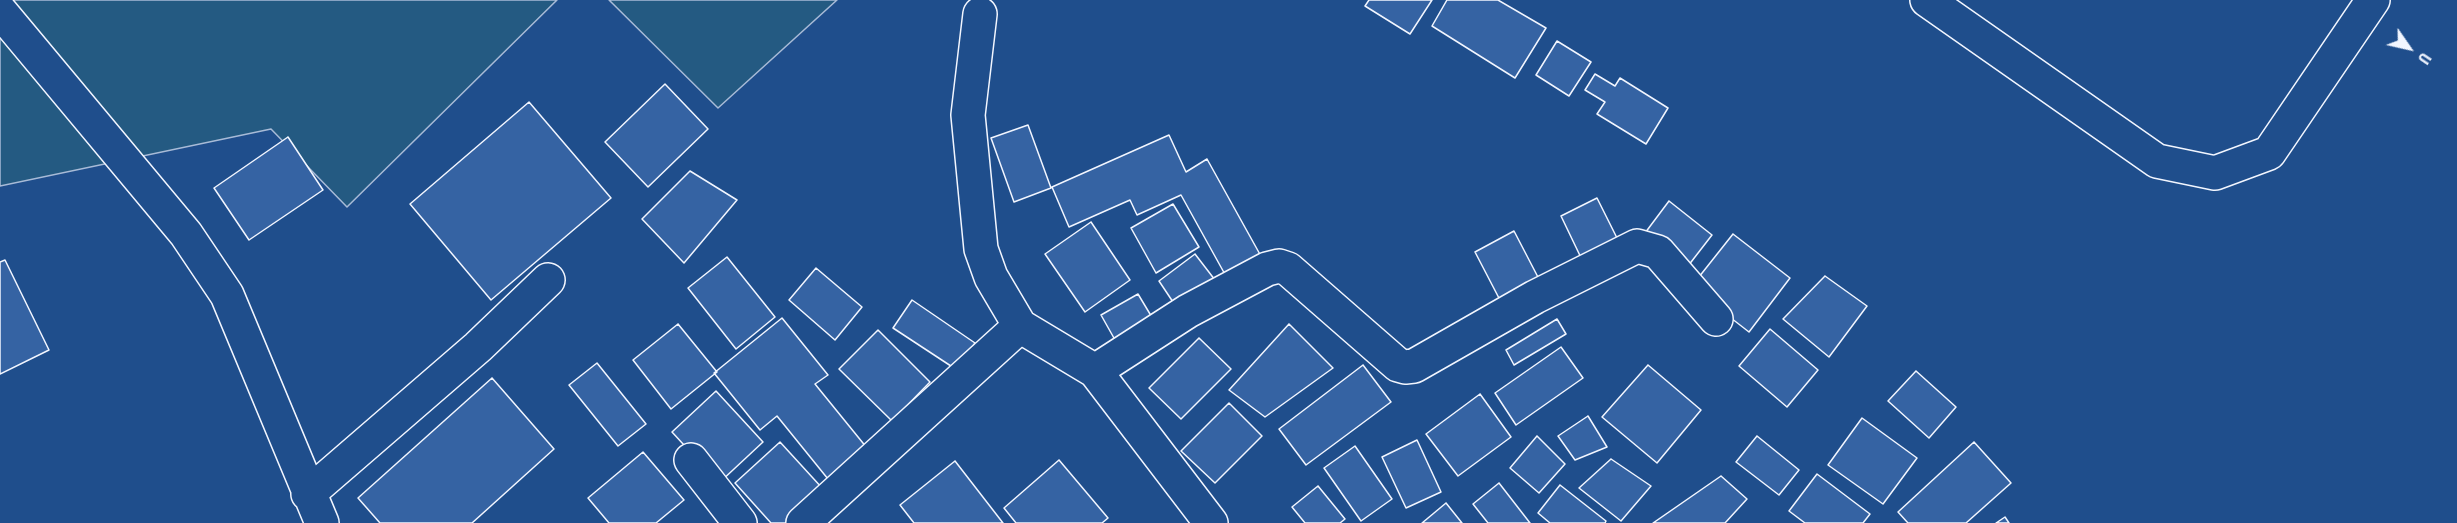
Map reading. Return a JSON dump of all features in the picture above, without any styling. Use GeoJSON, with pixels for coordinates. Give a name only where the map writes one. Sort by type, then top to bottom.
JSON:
{"type":"FeatureCollection","features":[{"type":"Feature","properties":{"kind":"street"},"geometry":{"type":"LineString","coordinates":[[1927,0],[2157,161],[2215,173],[2269,153],[2373,0]]}},
{"type":"Feature","properties":{"kind":"street"},"geometry":{"type":"LineString","coordinates":[[0,11],[186,234],[227,295],[250,344],[308,494],[322,523]]}},
{"type":"Feature","properties":{"kind":"street"},"geometry":{"type":"LineString","coordinates":[[980,14],[968,116],[978,228],[981,249],[991,277],[1020,326],[1095,371],[1211,523]]}},
{"type":"Feature","properties":{"kind":"street"},"geometry":{"type":"LineString","coordinates":[[1095,371],[1188,311],[1267,269],[1279,266],[1288,269],[1398,365],[1405,367],[1414,366],[1535,297],[1637,246],[1658,252],[1716,319]]}},
{"type":"Feature","properties":{"kind":"street"},"geometry":{"type":"LineString","coordinates":[[308,494],[478,347],[548,280]]}},
{"type":"Feature","properties":{"kind":"street"},"geometry":{"type":"LineString","coordinates":[[803,523],[1020,326]]}},
{"type":"Feature","properties":{"kind":"street"},"geometry":{"type":"LineString","coordinates":[[691,460],[740,523]]}},
{"type":"Feature","properties":{"kind":"shaded area"},"geometry":{"type":"Polygon","coordinates":[[[0,0],[557,0],[347,207],[271,129],[0,186],[0,0]]]}},
{"type":"Feature","properties":{"kind":"shaded area"},"geometry":{"type":"Polygon","coordinates":[[[609,0],[837,0],[718,108],[609,0]]]}},
{"type":"Feature","properties":{"kind":"building"},"geometry":{"type":"Polygon","coordinates":[[[1369,0],[1432,0],[1410,34],[1365,6],[1369,0]]]}},
{"type":"Feature","properties":{"kind":"building"},"geometry":{"type":"Polygon","coordinates":[[[1447,0],[1498,0],[1546,28],[1515,78],[1432,26],[1447,0]]]}},
{"type":"Feature","properties":{"kind":"building"},"geometry":{"type":"Polygon","coordinates":[[[1557,41],[1591,62],[1569,96],[1536,75],[1557,41]]]}},
{"type":"Feature","properties":{"kind":"building"},"geometry":{"type":"Polygon","coordinates":[[[1595,74],[1615,86],[1620,78],[1668,108],[1646,144],[1597,114],[1605,102],[1585,90],[1595,74]]]}},
{"type":"Feature","properties":{"kind":"building"},"geometry":{"type":"Polygon","coordinates":[[[665,84],[708,129],[648,187],[605,142],[665,84]]]}},
{"type":"Feature","properties":{"kind":"building"},"geometry":{"type":"Polygon","coordinates":[[[529,102],[611,198],[491,300],[410,204],[529,102]]]}},
{"type":"Feature","properties":{"kind":"building"},"geometry":{"type":"Polygon","coordinates":[[[1028,125],[1051,188],[1014,202],[991,138],[1028,125]]]}},
{"type":"Feature","properties":{"kind":"building"},"geometry":{"type":"Polygon","coordinates":[[[1169,135],[1186,172],[1207,159],[1262,258],[1227,278],[1181,195],[1137,215],[1130,200],[1069,227],[1052,187],[1169,135]]]}},
{"type":"Feature","properties":{"kind":"building"},"geometry":{"type":"Polygon","coordinates":[[[288,137],[323,190],[249,240],[214,188],[288,137]]]}},
{"type":"Feature","properties":{"kind":"building"},"geometry":{"type":"Polygon","coordinates":[[[690,171],[737,200],[684,263],[642,219],[690,171]]]}},
{"type":"Feature","properties":{"kind":"building"},"geometry":{"type":"Polygon","coordinates":[[[1597,198],[1621,246],[1584,264],[1561,216],[1597,198]]]}},
{"type":"Feature","properties":{"kind":"building"},"geometry":{"type":"Polygon","coordinates":[[[1669,201],[1712,235],[1688,266],[1645,233],[1669,201]]]}},
{"type":"Feature","properties":{"kind":"building"},"geometry":{"type":"Polygon","coordinates":[[[1173,204],[1199,247],[1156,273],[1131,228],[1173,204]]]}},
{"type":"Feature","properties":{"kind":"building"},"geometry":{"type":"Polygon","coordinates":[[[1091,222],[1130,280],[1085,312],[1045,254],[1091,222]]]}},
{"type":"Feature","properties":{"kind":"building"},"geometry":{"type":"Polygon","coordinates":[[[1514,231],[1540,281],[1501,302],[1475,252],[1514,231]]]}},
{"type":"Feature","properties":{"kind":"building"},"geometry":{"type":"Polygon","coordinates":[[[1733,234],[1790,278],[1749,332],[1691,287],[1733,234]]]}},
{"type":"Feature","properties":{"kind":"building"},"geometry":{"type":"Polygon","coordinates":[[[1195,254],[1215,280],[1177,308],[1159,281],[1195,254]]]}},
{"type":"Feature","properties":{"kind":"building"},"geometry":{"type":"Polygon","coordinates":[[[727,257],[775,317],[736,349],[688,288],[727,257]]]}},
{"type":"Feature","properties":{"kind":"building"},"geometry":{"type":"Polygon","coordinates":[[[5,260],[49,350],[0,374],[0,262],[5,260]]]}},
{"type":"Feature","properties":{"kind":"building"},"geometry":{"type":"Polygon","coordinates":[[[816,268],[862,307],[835,340],[789,300],[816,268]]]}},
{"type":"Feature","properties":{"kind":"building"},"geometry":{"type":"Polygon","coordinates":[[[1825,276],[1867,306],[1829,357],[1783,319],[1825,276]]]}},
{"type":"Feature","properties":{"kind":"building"},"geometry":{"type":"Polygon","coordinates":[[[1138,294],[1156,324],[1119,347],[1101,315],[1138,294]]]}},
{"type":"Feature","properties":{"kind":"building"},"geometry":{"type":"Polygon","coordinates":[[[912,300],[975,343],[957,370],[893,328],[912,300]]]}},
{"type":"Feature","properties":{"kind":"building"},"geometry":{"type":"Polygon","coordinates":[[[782,318],[828,375],[815,384],[867,448],[828,479],[777,416],[760,430],[714,373],[782,318]]]}},
{"type":"Feature","properties":{"kind":"building"},"geometry":{"type":"Polygon","coordinates":[[[1557,319],[1566,334],[1514,365],[1506,350],[1557,319]]]}},
{"type":"Feature","properties":{"kind":"building"},"geometry":{"type":"Polygon","coordinates":[[[678,324],[717,372],[671,409],[633,360],[678,324]]]}},
{"type":"Feature","properties":{"kind":"building"},"geometry":{"type":"Polygon","coordinates":[[[1289,324],[1333,368],[1265,417],[1229,390],[1289,324]]]}},
{"type":"Feature","properties":{"kind":"building"},"geometry":{"type":"Polygon","coordinates":[[[1770,329],[1818,370],[1787,407],[1739,366],[1770,329]]]}},
{"type":"Feature","properties":{"kind":"building"},"geometry":{"type":"Polygon","coordinates":[[[878,330],[930,382],[892,421],[839,369],[878,330]]]}},
{"type":"Feature","properties":{"kind":"building"},"geometry":{"type":"Polygon","coordinates":[[[1199,338],[1231,369],[1181,419],[1149,388],[1199,338]]]}},
{"type":"Feature","properties":{"kind":"building"},"geometry":{"type":"Polygon","coordinates":[[[1561,347],[1583,378],[1516,425],[1495,393],[1561,347]]]}},
{"type":"Feature","properties":{"kind":"building"},"geometry":{"type":"Polygon","coordinates":[[[597,363],[646,424],[618,446],[569,385],[597,363]]]}},
{"type":"Feature","properties":{"kind":"building"},"geometry":{"type":"Polygon","coordinates":[[[1363,365],[1391,402],[1306,465],[1279,429],[1363,365]]]}},
{"type":"Feature","properties":{"kind":"building"},"geometry":{"type":"Polygon","coordinates":[[[1648,365],[1701,410],[1657,463],[1602,417],[1648,365]]]}},
{"type":"Feature","properties":{"kind":"building"},"geometry":{"type":"Polygon","coordinates":[[[1916,371],[1956,407],[1929,438],[1888,401],[1916,371]]]}},
{"type":"Feature","properties":{"kind":"building"},"geometry":{"type":"Polygon","coordinates":[[[492,378],[554,449],[472,523],[380,523],[358,498],[492,378]]]}},
{"type":"Feature","properties":{"kind":"building"},"geometry":{"type":"Polygon","coordinates":[[[716,391],[763,442],[719,483],[672,432],[716,391]]]}},
{"type":"Feature","properties":{"kind":"building"},"geometry":{"type":"Polygon","coordinates":[[[1480,394],[1511,437],[1458,476],[1426,434],[1480,394]]]}},
{"type":"Feature","properties":{"kind":"building"},"geometry":{"type":"Polygon","coordinates":[[[1229,403],[1262,436],[1215,483],[1181,451],[1229,403]]]}},
{"type":"Feature","properties":{"kind":"building"},"geometry":{"type":"Polygon","coordinates":[[[1588,416],[1607,447],[1575,460],[1558,436],[1588,416]]]}},
{"type":"Feature","properties":{"kind":"building"},"geometry":{"type":"Polygon","coordinates":[[[1862,418],[1917,458],[1883,504],[1828,465],[1862,418]]]}},
{"type":"Feature","properties":{"kind":"building"},"geometry":{"type":"Polygon","coordinates":[[[1537,436],[1565,464],[1539,493],[1510,468],[1537,436]]]}},
{"type":"Feature","properties":{"kind":"building"},"geometry":{"type":"Polygon","coordinates":[[[1757,436],[1799,470],[1779,495],[1736,462],[1757,436]]]}},
{"type":"Feature","properties":{"kind":"building"},"geometry":{"type":"Polygon","coordinates":[[[1417,440],[1441,492],[1406,508],[1382,457],[1417,440]]]}},
{"type":"Feature","properties":{"kind":"building"},"geometry":{"type":"Polygon","coordinates":[[[780,442],[823,489],[786,523],[771,523],[735,483],[780,442]]]}},
{"type":"Feature","properties":{"kind":"building"},"geometry":{"type":"Polygon","coordinates":[[[1974,442],[2011,483],[1966,523],[1908,523],[1898,512],[1974,442]]]}},
{"type":"Feature","properties":{"kind":"building"},"geometry":{"type":"Polygon","coordinates":[[[1355,446],[1392,499],[1361,521],[1324,468],[1355,446]]]}},
{"type":"Feature","properties":{"kind":"building"},"geometry":{"type":"Polygon","coordinates":[[[643,452],[684,500],[656,523],[609,523],[588,498],[643,452]]]}},
{"type":"Feature","properties":{"kind":"building"},"geometry":{"type":"Polygon","coordinates":[[[1611,459],[1651,486],[1621,521],[1579,488],[1611,459]]]}},
{"type":"Feature","properties":{"kind":"building"},"geometry":{"type":"Polygon","coordinates":[[[1059,460],[1108,518],[1102,523],[1016,523],[1004,508],[1059,460]]]}},
{"type":"Feature","properties":{"kind":"building"},"geometry":{"type":"Polygon","coordinates":[[[955,461],[1003,523],[914,523],[900,505],[955,461]]]}},
{"type":"Feature","properties":{"kind":"building"},"geometry":{"type":"Polygon","coordinates":[[[1817,474],[1870,514],[1863,523],[1805,523],[1789,511],[1817,474]]]}},
{"type":"Feature","properties":{"kind":"building"},"geometry":{"type":"Polygon","coordinates":[[[1721,476],[1747,499],[1725,523],[1653,523],[1721,476]]]}},
{"type":"Feature","properties":{"kind":"building"},"geometry":{"type":"Polygon","coordinates":[[[1499,483],[1530,523],[1488,523],[1473,504],[1499,483]]]}},
{"type":"Feature","properties":{"kind":"building"},"geometry":{"type":"Polygon","coordinates":[[[1560,485],[1606,521],[1605,523],[1550,523],[1538,513],[1560,485]]]}},
{"type":"Feature","properties":{"kind":"building"},"geometry":{"type":"Polygon","coordinates":[[[1318,486],[1345,519],[1340,523],[1305,523],[1292,507],[1318,486]]]}},
{"type":"Feature","properties":{"kind":"building"},"geometry":{"type":"Polygon","coordinates":[[[1446,503],[1462,523],[1422,523],[1446,503]]]}},
{"type":"Feature","properties":{"kind":"building"},"geometry":{"type":"Polygon","coordinates":[[[2005,517],[2009,523],[1996,523],[2005,517]]]}}]}
